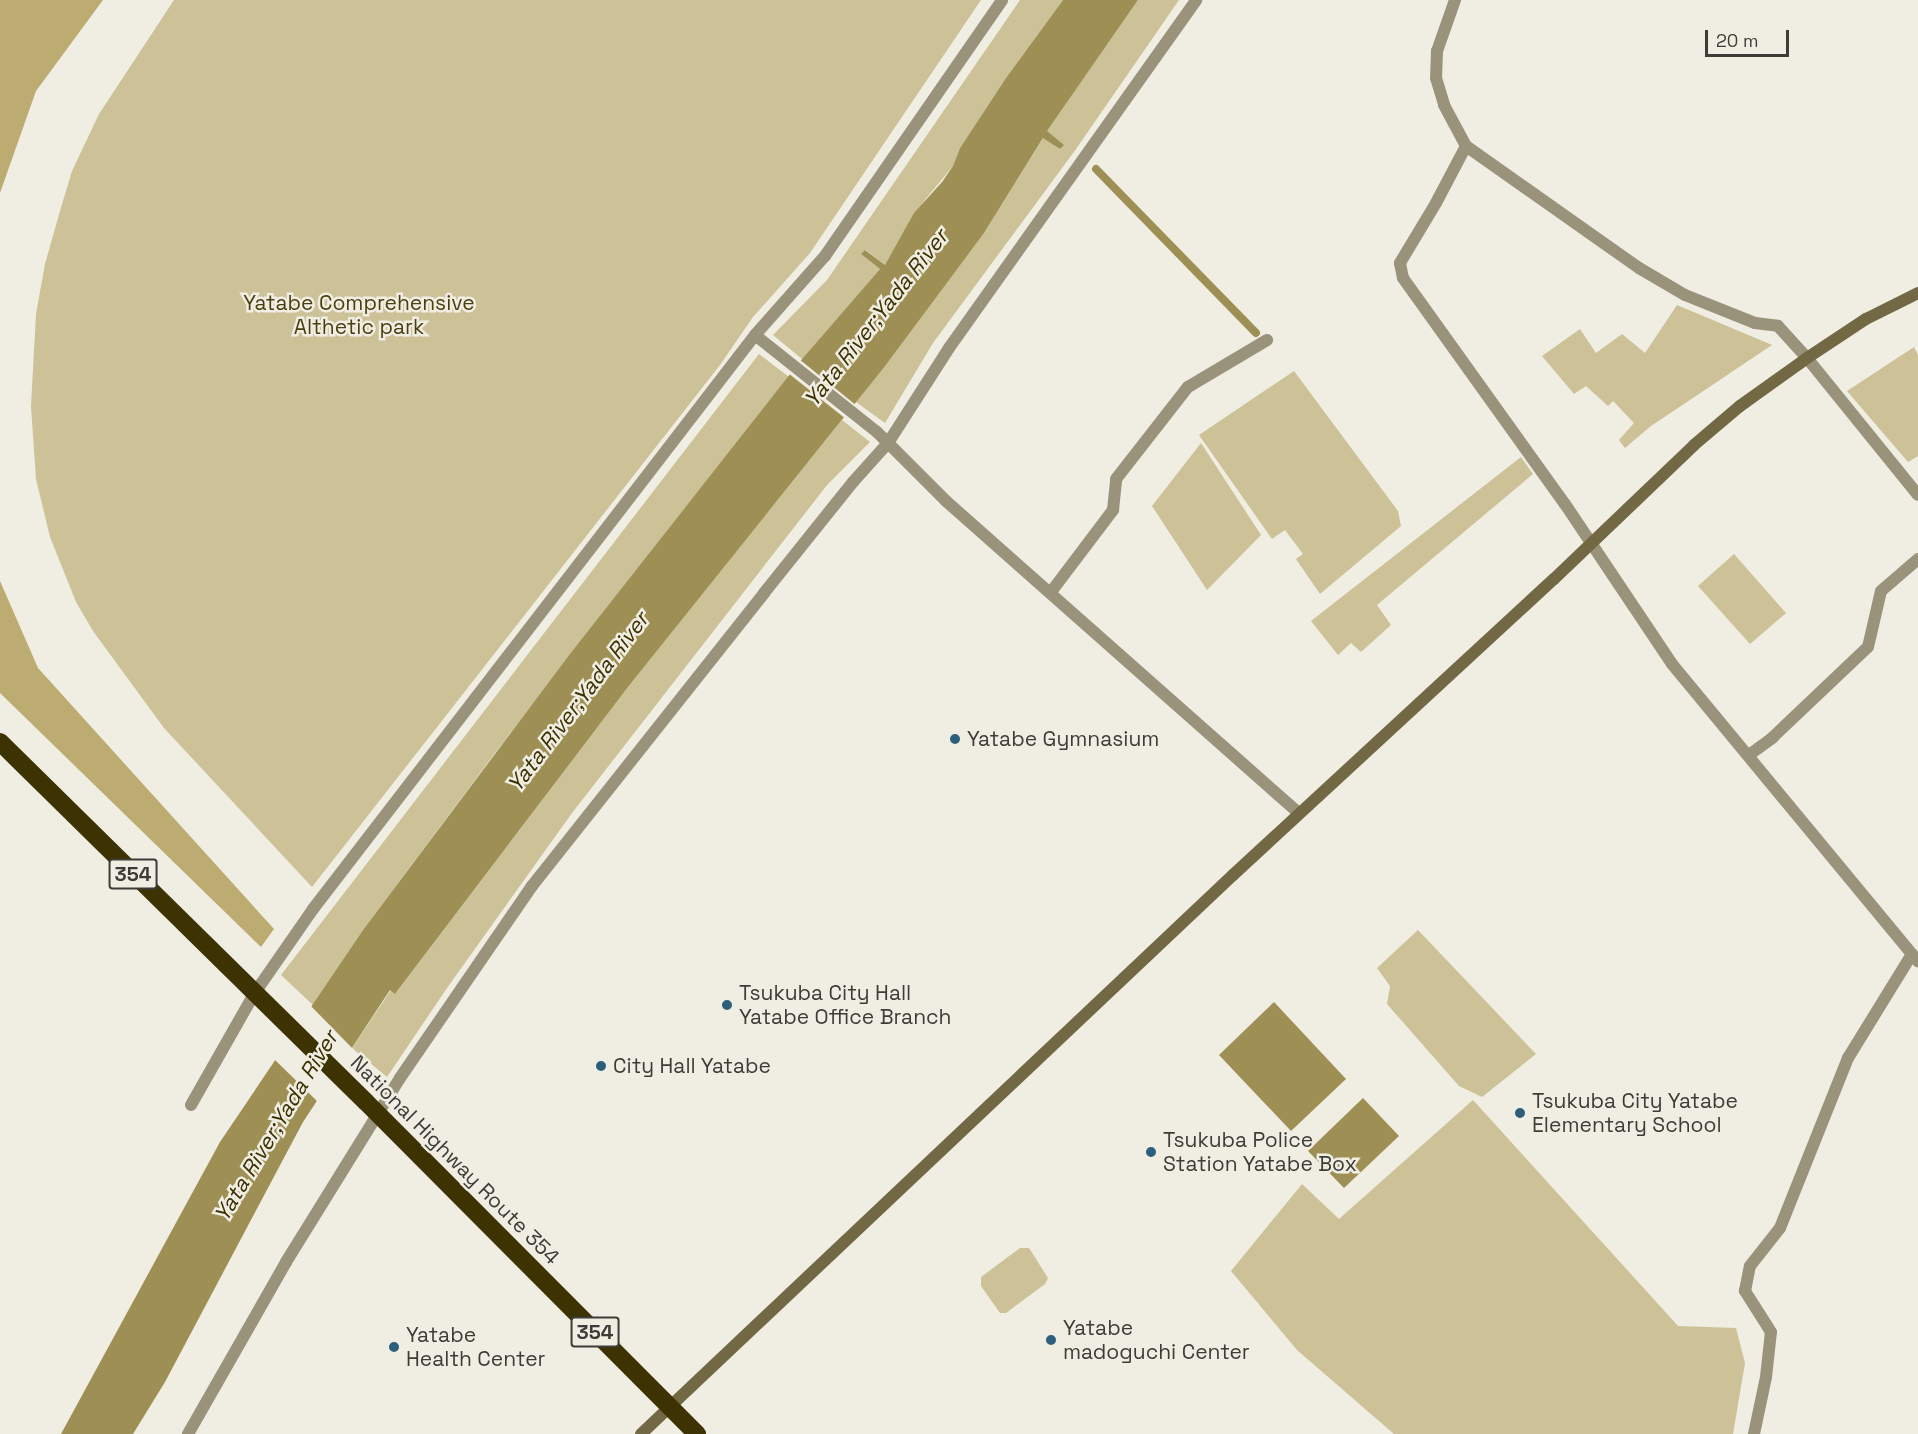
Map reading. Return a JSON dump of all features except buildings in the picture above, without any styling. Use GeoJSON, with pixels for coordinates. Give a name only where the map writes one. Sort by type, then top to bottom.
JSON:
{"type":"FeatureCollection","features":[{"type":"Feature","properties":{"kind":"highway","name":"National Highway Route 354"},"geometry":{"type":"LineString","coordinates":[[0,742],[372,1108],[697,1434]]}},
{"type":"Feature","properties":{"kind":"street"},"geometry":{"type":"LineString","coordinates":[[191,1105],[260,1000],[313,909],[825,256],[1002,0]]}},
{"type":"Feature","properties":{"kind":"street"},"geometry":{"type":"LineString","coordinates":[[188,1434],[372,1108],[423,1042],[532,886],[764,593],[888,443],[949,348],[1196,0]]}},
{"type":"Feature","properties":{"kind":"street"},"geometry":{"type":"LineString","coordinates":[[1455,0],[1437,51],[1436,78],[1444,105],[1466,146],[1639,268],[1685,295],[1755,323],[1778,326],[1807,358],[1918,495]]}},
{"type":"Feature","properties":{"kind":"street"},"geometry":{"type":"LineString","coordinates":[[1466,146],[1437,202],[1400,263],[1400,270],[1410,290],[1484,390],[1672,664],[1915,957],[1848,1058],[1780,1228],[1750,1266],[1745,1292],[1771,1332],[1766,1377],[1754,1434]]}},
{"type":"Feature","properties":{"kind":"street"},"geometry":{"type":"LineString","coordinates":[[641,1434],[1694,444],[1740,406],[1807,358],[1866,319],[1918,293]]}},
{"type":"Feature","properties":{"kind":"street"},"geometry":{"type":"LineString","coordinates":[[759,339],[877,432],[946,501],[1299,813]]}},
{"type":"Feature","properties":{"kind":"street"},"geometry":{"type":"LineString","coordinates":[[1051,592],[1113,510],[1116,479],[1188,387],[1267,340]]}},
{"type":"Feature","properties":{"kind":"street"},"geometry":{"type":"LineString","coordinates":[[1749,755],[1772,738],[1868,647],[1881,591],[1918,559]]}},
{"type":"Feature","properties":{"kind":"green space","name":"Yatabe Comprehensive Althetic park"},"geometry":{"type":"Polygon","coordinates":[[[174,0],[981,0],[810,253],[753,317],[720,365],[312,887],[164,728],[93,631],[76,602],[50,537],[36,479],[31,406],[36,314],[45,264],[60,211],[72,171],[99,114],[174,0]]]}},
{"type":"Feature","properties":{"kind":"green space"},"geometry":{"type":"Polygon","coordinates":[[[1020,0],[1063,0],[1006,78],[960,148],[953,166],[924,201],[885,265],[866,250],[861,254],[880,269],[802,359],[773,335],[827,280],[1020,0]]]}},
{"type":"Feature","properties":{"kind":"green space"},"geometry":{"type":"Polygon","coordinates":[[[1138,0],[1179,0],[1076,149],[933,343],[885,423],[856,402],[984,233],[1044,137],[1060,149],[1063,145],[1046,132],[1138,0]]]}},
{"type":"Feature","properties":{"kind":"green space"},"geometry":{"type":"Polygon","coordinates":[[[1677,305],[1772,345],[1651,426],[1625,448],[1619,440],[1634,423],[1613,401],[1608,406],[1586,386],[1574,394],[1542,356],[1580,329],[1596,353],[1622,334],[1645,353],[1677,305]]]}},
{"type":"Feature","properties":{"kind":"green space"},"geometry":{"type":"Polygon","coordinates":[[[1914,347],[1918,355],[1918,456],[1908,462],[1847,391],[1914,347]]]}},
{"type":"Feature","properties":{"kind":"green space"},"geometry":{"type":"Polygon","coordinates":[[[759,354],[789,377],[495,753],[363,930],[313,1005],[281,975],[759,354]]]}},
{"type":"Feature","properties":{"kind":"green space"},"geometry":{"type":"Polygon","coordinates":[[[1294,371],[1398,511],[1401,526],[1320,594],[1296,559],[1303,554],[1285,530],[1272,539],[1199,435],[1294,371]]]}},
{"type":"Feature","properties":{"kind":"green space"},"geometry":{"type":"Polygon","coordinates":[[[842,420],[870,442],[827,485],[572,813],[447,988],[387,1077],[352,1048],[391,990],[396,993],[628,687],[842,420]]]}},
{"type":"Feature","properties":{"kind":"green space"},"geometry":{"type":"Polygon","coordinates":[[[1201,443],[1261,535],[1207,590],[1152,506],[1201,443]]]}},
{"type":"Feature","properties":{"kind":"green space"},"geometry":{"type":"Polygon","coordinates":[[[1521,457],[1533,474],[1377,605],[1391,625],[1361,652],[1351,643],[1338,655],[1311,621],[1521,457]]]}},
{"type":"Feature","properties":{"kind":"green space"},"geometry":{"type":"Polygon","coordinates":[[[1734,554],[1786,613],[1750,644],[1698,586],[1734,554]]]}},
{"type":"Feature","properties":{"kind":"green space"},"geometry":{"type":"Polygon","coordinates":[[[1418,930],[1536,1054],[1482,1097],[1459,1086],[1387,1004],[1390,986],[1377,968],[1418,930]]]}},
{"type":"Feature","properties":{"kind":"green space"},"geometry":{"type":"Polygon","coordinates":[[[1473,1100],[1678,1326],[1736,1328],[1745,1363],[1733,1434],[1394,1434],[1297,1350],[1231,1271],[1302,1184],[1339,1219],[1473,1100]]]}},
{"type":"Feature","properties":{"kind":"green space"},"geometry":{"type":"Polygon","coordinates":[[[1020,1248],[1029,1248],[1048,1278],[1045,1284],[1006,1313],[1000,1313],[981,1286],[981,1277],[1020,1248]]]}},
{"type":"Feature","properties":{"kind":"shaded area"},"geometry":{"type":"Polygon","coordinates":[[[0,0],[103,0],[36,91],[0,193],[0,0]]]}},
{"type":"Feature","properties":{"kind":"shaded area"},"geometry":{"type":"Polygon","coordinates":[[[0,581],[38,668],[274,929],[261,947],[0,693],[0,581]]]}},
{"type":"Feature","properties":{"kind":"water","name":"Yata River;Yada River"},"geometry":{"type":"Polygon","coordinates":[[[1063,0],[1138,0],[1047,131],[1064,145],[1060,149],[1043,138],[984,233],[885,366],[628,687],[395,994],[390,990],[303,1122],[165,1382],[133,1434],[61,1434],[220,1142],[363,930],[570,654],[802,359],[880,269],[861,254],[865,250],[885,265],[914,213],[942,182],[953,166],[960,148],[1006,78],[1063,0]]]}},
{"type":"Feature","properties":{"kind":"water"},"geometry":{"type":"Polygon","coordinates":[[[1274,1002],[1346,1079],[1291,1131],[1219,1055],[1274,1002]]]}},
{"type":"Feature","properties":{"kind":"water"},"geometry":{"type":"Polygon","coordinates":[[[1363,1098],[1399,1136],[1344,1188],[1308,1151],[1363,1098]]]}},
{"type":"Feature","properties":{"kind":"pier"},"geometry":{"type":"Polygon","coordinates":[[[799,359],[857,406],[846,419],[788,373],[799,359]]]}},
{"type":"Feature","properties":{"kind":"pier"},"geometry":{"type":"Polygon","coordinates":[[[309,1004],[354,1050],[319,1103],[273,1058],[309,1004]]]}},
{"type":"Feature","properties":{"kind":"waterway"},"geometry":{"type":"LineString","coordinates":[[1096,169],[1256,333]]}},
{"type":"Feature","properties":{"kind":"place","name":"Yatabe Gymnasium"},"geometry":{"type":"Point","coordinates":[955,739]}},
{"type":"Feature","properties":{"kind":"place","name":"Tsukuba City Hall Yatabe Office Branch"},"geometry":{"type":"Point","coordinates":[727,1005]}},
{"type":"Feature","properties":{"kind":"place","name":"City Hall Yatabe"},"geometry":{"type":"Point","coordinates":[601,1066]}},
{"type":"Feature","properties":{"kind":"place","name":"Tsukuba City Yatabe Elementary School"},"geometry":{"type":"Point","coordinates":[1520,1113]}},
{"type":"Feature","properties":{"kind":"place","name":"Tsukuba Police Station Yatabe Box"},"geometry":{"type":"Point","coordinates":[1151,1152]}},
{"type":"Feature","properties":{"kind":"place","name":"Yatabe madoguchi Center"},"geometry":{"type":"Point","coordinates":[1051,1340]}},
{"type":"Feature","properties":{"kind":"place","name":"Yatabe Health Center"},"geometry":{"type":"Point","coordinates":[394,1347]}}]}
